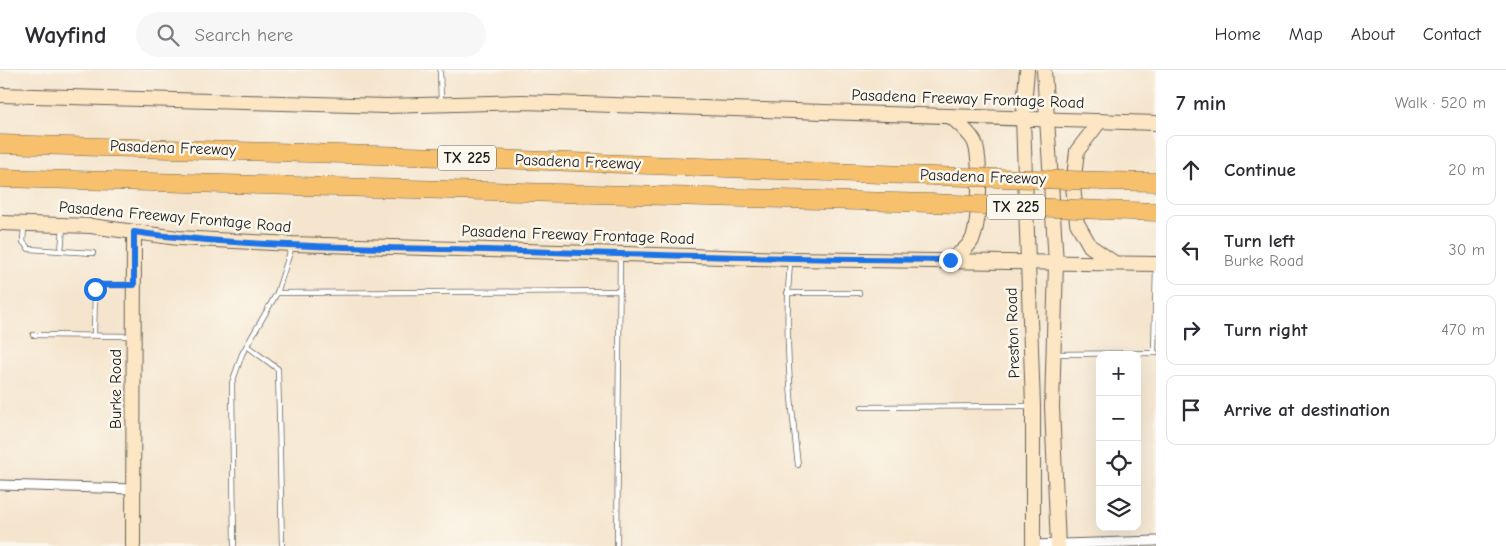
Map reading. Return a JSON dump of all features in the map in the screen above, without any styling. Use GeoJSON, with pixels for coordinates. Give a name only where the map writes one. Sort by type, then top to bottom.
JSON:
{"type":"FeatureCollection","features":[{"type":"Feature","properties":{"kind":"highway","name":"Pasadena Freeway"},"geometry":{"type":"LineString","coordinates":[[0,144],[433,156],[934,176],[1156,182]]}},
{"type":"Feature","properties":{"kind":"highway","name":"Pasadena Freeway"},"geometry":{"type":"LineString","coordinates":[[0,178],[931,203],[1156,212]]}},
{"type":"Feature","properties":{"kind":"main road","name":"Preston Road"},"geometry":{"type":"LineString","coordinates":[[1026,70],[1022,118],[1033,406],[1032,546]]}},
{"type":"Feature","properties":{"kind":"main road"},"geometry":{"type":"LineString","coordinates":[[1044,70],[1056,263],[1052,407],[1058,545]]}},
{"type":"Feature","properties":{"kind":"main road","name":"Pasadena Freeway Frontage Road"},"geometry":{"type":"LineString","coordinates":[[0,95],[386,106],[441,103],[533,102],[1156,123]]}},
{"type":"Feature","properties":{"kind":"main road"},"geometry":{"type":"LineString","coordinates":[[950,116],[967,131],[975,142],[978,156],[977,223],[972,240],[963,251],[950,260]]}},
{"type":"Feature","properties":{"kind":"main road"},"geometry":{"type":"LineString","coordinates":[[1100,121],[1078,151],[1073,186],[1077,224],[1090,246],[1112,262]]}},
{"type":"Feature","properties":{"kind":"main road","name":"Pasadena Freeway Frontage Road"},"geometry":{"type":"LineString","coordinates":[[0,223],[63,225],[204,240],[292,244],[790,259],[1156,264]]}},
{"type":"Feature","properties":{"kind":"main road","name":"Burke Road"},"geometry":{"type":"LineString","coordinates":[[133,546],[134,232]]}},
{"type":"Feature","properties":{"kind":"main road"},"geometry":{"type":"LineString","coordinates":[[1033,406],[1052,407]]}},
{"type":"Feature","properties":{"kind":"street"},"geometry":{"type":"LineString","coordinates":[[0,485],[133,489]]}},
{"type":"Feature","properties":{"kind":"street"},"geometry":{"type":"LineString","coordinates":[[1032,546],[1156,542]]}},
{"type":"Feature","properties":{"kind":"lane"},"geometry":{"type":"LineString","coordinates":[[440,70],[441,103]]}},
{"type":"Feature","properties":{"kind":"lane"},"geometry":{"type":"LineString","coordinates":[[24,223],[23,242],[30,249],[92,253]]}},
{"type":"Feature","properties":{"kind":"lane"},"geometry":{"type":"LineString","coordinates":[[61,251],[63,225]]}},
{"type":"Feature","properties":{"kind":"lane"},"geometry":{"type":"LineString","coordinates":[[234,546],[232,383],[247,346],[277,293],[292,244]]}},
{"type":"Feature","properties":{"kind":"lane"},"geometry":{"type":"LineString","coordinates":[[618,546],[620,254]]}},
{"type":"Feature","properties":{"kind":"lane"},"geometry":{"type":"LineString","coordinates":[[790,259],[787,293],[788,379],[798,465]]}},
{"type":"Feature","properties":{"kind":"lane"},"geometry":{"type":"LineString","coordinates":[[1053,354],[1155,353],[1156,264]]}},
{"type":"Feature","properties":{"kind":"lane"},"geometry":{"type":"LineString","coordinates":[[94,336],[95,289],[99,285],[134,285]]}},
{"type":"Feature","properties":{"kind":"lane"},"geometry":{"type":"LineString","coordinates":[[277,293],[620,291]]}},
{"type":"Feature","properties":{"kind":"lane"},"geometry":{"type":"LineString","coordinates":[[787,293],[859,293]]}},
{"type":"Feature","properties":{"kind":"lane"},"geometry":{"type":"LineString","coordinates":[[33,335],[133,336]]}},
{"type":"Feature","properties":{"kind":"lane"},"geometry":{"type":"LineString","coordinates":[[247,346],[278,370],[282,546]]}},
{"type":"Feature","properties":{"kind":"lane"},"geometry":{"type":"LineString","coordinates":[[862,407],[1033,406]]}},
{"type":"Feature","properties":{"kind":"route"},"geometry":{"type":"LineString","coordinates":[[95,289],[99,285],[134,285],[134,232],[222,242],[415,249],[790,259],[950,260]]}}]}
